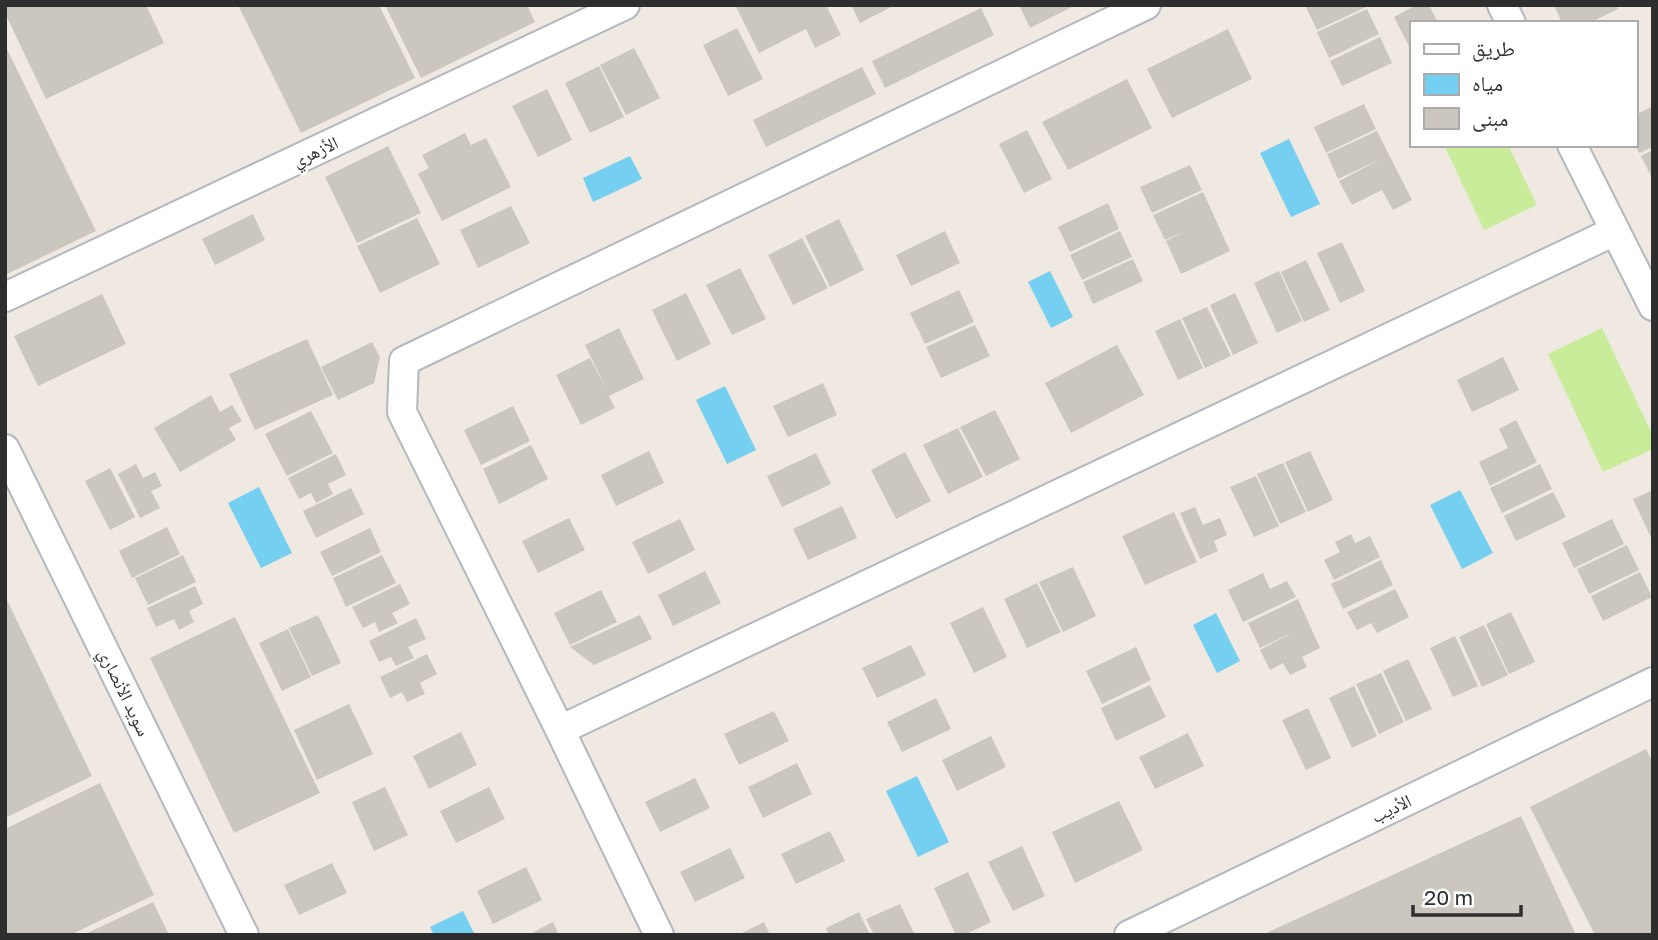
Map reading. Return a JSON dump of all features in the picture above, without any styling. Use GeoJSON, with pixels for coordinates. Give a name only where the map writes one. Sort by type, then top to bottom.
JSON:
{"type":"FeatureCollection","features":[{"type":"Feature","properties":{"kind":"street","name":"الأزهري"},"geometry":{"type":"LineString","coordinates":[[5,297],[625,5]]}},
{"type":"Feature","properties":{"kind":"street"},"geometry":{"type":"LineString","coordinates":[[659,935],[402,412],[404,360],[1146,5]]}},
{"type":"Feature","properties":{"kind":"street"},"geometry":{"type":"LineString","coordinates":[[1502,5],[1510,21]]}},
{"type":"Feature","properties":{"kind":"street"},"geometry":{"type":"LineString","coordinates":[[1573,147],[1653,306]]}},
{"type":"Feature","properties":{"kind":"street"},"geometry":{"type":"LineString","coordinates":[[560,730],[1615,231]]}},
{"type":"Feature","properties":{"kind":"street","name":"سويد الأنصاري"},"geometry":{"type":"LineString","coordinates":[[5,449],[244,935]]}},
{"type":"Feature","properties":{"kind":"street","name":"الأديب"},"geometry":{"type":"LineString","coordinates":[[1129,935],[1653,681]]}},
{"type":"Feature","properties":{"kind":"green space"},"geometry":{"type":"Polygon","coordinates":[[[1445,147],[1509,147],[1537,205],[1484,230],[1445,147]]]}},
{"type":"Feature","properties":{"kind":"green space"},"geometry":{"type":"Polygon","coordinates":[[[1602,328],[1653,436],[1653,449],[1603,472],[1548,354],[1602,328]]]}},
{"type":"Feature","properties":{"kind":"water"},"geometry":{"type":"Polygon","coordinates":[[[1289,139],[1320,204],[1291,217],[1260,153],[1289,139]]]}},
{"type":"Feature","properties":{"kind":"water"},"geometry":{"type":"Polygon","coordinates":[[[630,156],[642,179],[593,202],[583,178],[630,156]]]}},
{"type":"Feature","properties":{"kind":"water"},"geometry":{"type":"Polygon","coordinates":[[[1050,271],[1073,317],[1051,328],[1028,282],[1050,271]]]}},
{"type":"Feature","properties":{"kind":"water"},"geometry":{"type":"Polygon","coordinates":[[[725,386],[756,450],[727,464],[696,400],[725,386]]]}},
{"type":"Feature","properties":{"kind":"water"},"geometry":{"type":"Polygon","coordinates":[[[259,487],[292,553],[261,568],[228,503],[259,487]]]}},
{"type":"Feature","properties":{"kind":"water"},"geometry":{"type":"Polygon","coordinates":[[[1460,490],[1493,553],[1462,569],[1430,505],[1460,490]]]}},
{"type":"Feature","properties":{"kind":"water"},"geometry":{"type":"Polygon","coordinates":[[[1216,613],[1240,661],[1217,673],[1193,625],[1216,613]]]}},
{"type":"Feature","properties":{"kind":"water"},"geometry":{"type":"Polygon","coordinates":[[[917,776],[949,842],[918,857],[886,791],[917,776]]]}},
{"type":"Feature","properties":{"kind":"water"},"geometry":{"type":"Polygon","coordinates":[[[463,911],[475,935],[434,935],[430,927],[463,911]]]}},
{"type":"Feature","properties":{"kind":"building"},"geometry":{"type":"Polygon","coordinates":[[[5,5],[146,5],[164,43],[46,99],[5,13],[5,5]]]}},
{"type":"Feature","properties":{"kind":"building"},"geometry":{"type":"Polygon","coordinates":[[[238,5],[379,5],[415,78],[301,133],[238,5]]]}},
{"type":"Feature","properties":{"kind":"building"},"geometry":{"type":"Polygon","coordinates":[[[385,5],[527,5],[535,22],[421,78],[385,5]]]}},
{"type":"Feature","properties":{"kind":"building"},"geometry":{"type":"Polygon","coordinates":[[[735,5],[826,5],[841,35],[815,48],[806,29],[759,53],[735,5]]]}},
{"type":"Feature","properties":{"kind":"building"},"geometry":{"type":"Polygon","coordinates":[[[851,5],[895,5],[860,23],[851,5]]]}},
{"type":"Feature","properties":{"kind":"building"},"geometry":{"type":"Polygon","coordinates":[[[1019,5],[1072,5],[1072,7],[1030,28],[1019,5]]]}},
{"type":"Feature","properties":{"kind":"building"},"geometry":{"type":"Polygon","coordinates":[[[1305,5],[1365,5],[1366,7],[1317,30],[1305,5]]]}},
{"type":"Feature","properties":{"kind":"building"},"geometry":{"type":"Polygon","coordinates":[[[1416,5],[1429,5],[1437,21],[1410,21],[1410,48],[1394,17],[1416,5]]]}},
{"type":"Feature","properties":{"kind":"building"},"geometry":{"type":"Polygon","coordinates":[[[1554,5],[1616,5],[1618,9],[1593,21],[1561,21],[1554,5]]]}},
{"type":"Feature","properties":{"kind":"building"},"geometry":{"type":"Polygon","coordinates":[[[981,8],[994,35],[885,88],[872,61],[981,8]]]}},
{"type":"Feature","properties":{"kind":"building"},"geometry":{"type":"Polygon","coordinates":[[[1367,9],[1379,34],[1329,58],[1317,32],[1367,9]]]}},
{"type":"Feature","properties":{"kind":"building"},"geometry":{"type":"Polygon","coordinates":[[[737,28],[763,79],[728,96],[703,45],[737,28]]]}},
{"type":"Feature","properties":{"kind":"building"},"geometry":{"type":"Polygon","coordinates":[[[1228,29],[1252,79],[1172,118],[1147,69],[1228,29]]]}},
{"type":"Feature","properties":{"kind":"building"},"geometry":{"type":"Polygon","coordinates":[[[1380,37],[1392,63],[1342,86],[1330,61],[1380,37]]]}},
{"type":"Feature","properties":{"kind":"building"},"geometry":{"type":"Polygon","coordinates":[[[5,45],[96,231],[5,275],[5,45]]]}},
{"type":"Feature","properties":{"kind":"building"},"geometry":{"type":"Polygon","coordinates":[[[634,48],[660,98],[626,115],[600,65],[634,48]]]}},
{"type":"Feature","properties":{"kind":"building"},"geometry":{"type":"Polygon","coordinates":[[[599,66],[624,117],[590,133],[565,83],[599,66]]]}},
{"type":"Feature","properties":{"kind":"building"},"geometry":{"type":"Polygon","coordinates":[[[862,67],[876,94],[766,147],[753,120],[862,67]]]}},
{"type":"Feature","properties":{"kind":"building"},"geometry":{"type":"Polygon","coordinates":[[[1127,79],[1152,128],[1068,170],[1042,122],[1127,79]]]}},
{"type":"Feature","properties":{"kind":"building"},"geometry":{"type":"Polygon","coordinates":[[[547,89],[572,140],[538,157],[512,106],[547,89]]]}},
{"type":"Feature","properties":{"kind":"building"},"geometry":{"type":"Polygon","coordinates":[[[1364,104],[1376,129],[1326,153],[1314,127],[1364,104]]]}},
{"type":"Feature","properties":{"kind":"building"},"geometry":{"type":"Polygon","coordinates":[[[1653,106],[1653,147],[1639,153],[1636,147],[1637,114],[1653,106]]]}},
{"type":"Feature","properties":{"kind":"building"},"geometry":{"type":"Polygon","coordinates":[[[1027,130],[1052,179],[1024,193],[999,144],[1027,130]]]}},
{"type":"Feature","properties":{"kind":"building"},"geometry":{"type":"Polygon","coordinates":[[[1377,131],[1412,200],[1393,210],[1382,190],[1352,205],[1339,181],[1381,159],[1338,179],[1327,154],[1377,131]]]}},
{"type":"Feature","properties":{"kind":"building"},"geometry":{"type":"Polygon","coordinates":[[[465,133],[471,145],[486,138],[511,187],[442,221],[418,174],[429,168],[422,155],[465,133]]]}},
{"type":"Feature","properties":{"kind":"building"},"geometry":{"type":"Polygon","coordinates":[[[388,146],[421,213],[357,243],[325,177],[388,146]]]}},
{"type":"Feature","properties":{"kind":"building"},"geometry":{"type":"Polygon","coordinates":[[[1653,150],[1653,180],[1641,156],[1653,150]]]}},
{"type":"Feature","properties":{"kind":"building"},"geometry":{"type":"Polygon","coordinates":[[[1190,165],[1202,190],[1152,213],[1140,187],[1190,165]]]}},
{"type":"Feature","properties":{"kind":"building"},"geometry":{"type":"Polygon","coordinates":[[[1203,192],[1230,251],[1181,274],[1166,241],[1184,232],[1165,240],[1153,215],[1203,192]]]}},
{"type":"Feature","properties":{"kind":"building"},"geometry":{"type":"Polygon","coordinates":[[[1108,203],[1119,229],[1070,252],[1058,227],[1108,203]]]}},
{"type":"Feature","properties":{"kind":"building"},"geometry":{"type":"Polygon","coordinates":[[[511,206],[530,243],[478,268],[460,230],[511,206]]]}},
{"type":"Feature","properties":{"kind":"building"},"geometry":{"type":"Polygon","coordinates":[[[253,214],[265,240],[215,265],[202,239],[253,214]]]}},
{"type":"Feature","properties":{"kind":"building"},"geometry":{"type":"Polygon","coordinates":[[[417,218],[440,264],[380,293],[357,246],[417,218]]]}},
{"type":"Feature","properties":{"kind":"building"},"geometry":{"type":"Polygon","coordinates":[[[839,219],[864,270],[830,287],[805,236],[839,219]]]}},
{"type":"Feature","properties":{"kind":"building"},"geometry":{"type":"Polygon","coordinates":[[[945,231],[960,263],[911,286],[896,255],[945,231]]]}},
{"type":"Feature","properties":{"kind":"building"},"geometry":{"type":"Polygon","coordinates":[[[1120,231],[1132,257],[1082,280],[1070,255],[1120,231]]]}},
{"type":"Feature","properties":{"kind":"building"},"geometry":{"type":"Polygon","coordinates":[[[802,238],[828,288],[793,305],[768,255],[802,238]]]}},
{"type":"Feature","properties":{"kind":"building"},"geometry":{"type":"Polygon","coordinates":[[[1342,242],[1365,291],[1340,303],[1317,253],[1342,242]]]}},
{"type":"Feature","properties":{"kind":"building"},"geometry":{"type":"Polygon","coordinates":[[[1133,259],[1143,281],[1093,304],[1083,282],[1133,259]]]}},
{"type":"Feature","properties":{"kind":"building"},"geometry":{"type":"Polygon","coordinates":[[[1306,260],[1330,310],[1304,322],[1281,272],[1306,260]]]}},
{"type":"Feature","properties":{"kind":"building"},"geometry":{"type":"Polygon","coordinates":[[[740,268],[766,319],[732,335],[706,285],[740,268]]]}},
{"type":"Feature","properties":{"kind":"building"},"geometry":{"type":"Polygon","coordinates":[[[1279,271],[1302,321],[1277,333],[1254,283],[1279,271]]]}},
{"type":"Feature","properties":{"kind":"building"},"geometry":{"type":"Polygon","coordinates":[[[959,290],[974,322],[925,344],[910,313],[959,290]]]}},
{"type":"Feature","properties":{"kind":"building"},"geometry":{"type":"Polygon","coordinates":[[[686,293],[711,344],[677,361],[652,310],[686,293]]]}},
{"type":"Feature","properties":{"kind":"building"},"geometry":{"type":"Polygon","coordinates":[[[1235,293],[1258,343],[1233,355],[1210,305],[1235,293]]]}},
{"type":"Feature","properties":{"kind":"building"},"geometry":{"type":"Polygon","coordinates":[[[102,294],[126,344],[38,386],[14,336],[102,294]]]}},
{"type":"Feature","properties":{"kind":"building"},"geometry":{"type":"Polygon","coordinates":[[[1207,307],[1231,356],[1205,368],[1182,318],[1207,307]]]}},
{"type":"Feature","properties":{"kind":"building"},"geometry":{"type":"Polygon","coordinates":[[[1180,319],[1203,368],[1178,380],[1155,331],[1180,319]]]}},
{"type":"Feature","properties":{"kind":"building"},"geometry":{"type":"Polygon","coordinates":[[[975,325],[990,356],[941,378],[926,347],[975,325]]]}},
{"type":"Feature","properties":{"kind":"building"},"geometry":{"type":"Polygon","coordinates":[[[619,328],[644,379],[609,396],[615,408],[581,425],[556,375],[590,358],[608,392],[585,345],[619,328]]]}},
{"type":"Feature","properties":{"kind":"building"},"geometry":{"type":"Polygon","coordinates":[[[307,339],[333,395],[255,430],[229,374],[307,339]]]}},
{"type":"Feature","properties":{"kind":"building"},"geometry":{"type":"Polygon","coordinates":[[[372,342],[380,357],[374,383],[338,400],[321,367],[372,342]]]}},
{"type":"Feature","properties":{"kind":"building"},"geometry":{"type":"Polygon","coordinates":[[[1117,345],[1144,395],[1071,433],[1045,383],[1117,345]]]}},
{"type":"Feature","properties":{"kind":"building"},"geometry":{"type":"Polygon","coordinates":[[[1503,357],[1519,390],[1472,412],[1457,380],[1503,357]]]}},
{"type":"Feature","properties":{"kind":"building"},"geometry":{"type":"Polygon","coordinates":[[[823,383],[837,415],[788,437],[773,406],[823,383]]]}},
{"type":"Feature","properties":{"kind":"building"},"geometry":{"type":"Polygon","coordinates":[[[211,395],[220,412],[232,405],[242,421],[229,428],[236,440],[180,472],[154,428],[211,395]]]}},
{"type":"Feature","properties":{"kind":"building"},"geometry":{"type":"Polygon","coordinates":[[[513,406],[530,441],[481,465],[464,430],[513,406]]]}},
{"type":"Feature","properties":{"kind":"building"},"geometry":{"type":"Polygon","coordinates":[[[995,410],[1020,459],[986,476],[960,427],[995,410]]]}},
{"type":"Feature","properties":{"kind":"building"},"geometry":{"type":"Polygon","coordinates":[[[311,411],[333,453],[287,476],[265,434],[311,411]]]}},
{"type":"Feature","properties":{"kind":"building"},"geometry":{"type":"Polygon","coordinates":[[[1516,420],[1537,462],[1490,486],[1479,462],[1508,448],[1499,429],[1516,420]]]}},
{"type":"Feature","properties":{"kind":"building"},"geometry":{"type":"Polygon","coordinates":[[[958,428],[983,477],[948,494],[923,445],[958,428]]]}},
{"type":"Feature","properties":{"kind":"building"},"geometry":{"type":"Polygon","coordinates":[[[531,445],[548,479],[499,504],[483,469],[531,445]]]}},
{"type":"Feature","properties":{"kind":"building"},"geometry":{"type":"Polygon","coordinates":[[[649,451],[664,483],[616,506],[601,475],[649,451]]]}},
{"type":"Feature","properties":{"kind":"building"},"geometry":{"type":"Polygon","coordinates":[[[1310,451],[1333,500],[1308,512],[1285,462],[1310,451]]]}},
{"type":"Feature","properties":{"kind":"building"},"geometry":{"type":"Polygon","coordinates":[[[905,452],[931,501],[896,519],[871,470],[905,452]]]}},
{"type":"Feature","properties":{"kind":"building"},"geometry":{"type":"Polygon","coordinates":[[[816,453],[831,484],[782,507],[767,476],[816,453]]]}},
{"type":"Feature","properties":{"kind":"building"},"geometry":{"type":"Polygon","coordinates":[[[336,454],[346,475],[328,484],[333,494],[316,503],[311,493],[299,499],[288,478],[336,454]]]}},
{"type":"Feature","properties":{"kind":"building"},"geometry":{"type":"Polygon","coordinates":[[[1283,463],[1306,512],[1280,524],[1257,474],[1283,463]]]}},
{"type":"Feature","properties":{"kind":"building"},"geometry":{"type":"Polygon","coordinates":[[[136,464],[143,478],[155,472],[162,486],[151,491],[160,508],[140,518],[118,474],[136,464]]]}},
{"type":"Feature","properties":{"kind":"building"},"geometry":{"type":"Polygon","coordinates":[[[1540,464],[1552,489],[1502,513],[1490,488],[1540,464]]]}},
{"type":"Feature","properties":{"kind":"building"},"geometry":{"type":"Polygon","coordinates":[[[110,468],[135,517],[110,530],[85,481],[110,468]]]}},
{"type":"Feature","properties":{"kind":"building"},"geometry":{"type":"Polygon","coordinates":[[[1256,476],[1279,526],[1254,537],[1230,487],[1256,476]]]}},
{"type":"Feature","properties":{"kind":"building"},"geometry":{"type":"Polygon","coordinates":[[[351,488],[364,514],[316,538],[303,511],[351,488]]]}},
{"type":"Feature","properties":{"kind":"building"},"geometry":{"type":"Polygon","coordinates":[[[1653,490],[1653,542],[1633,499],[1653,490]]]}},
{"type":"Feature","properties":{"kind":"building"},"geometry":{"type":"Polygon","coordinates":[[[1553,492],[1566,517],[1516,541],[1504,516],[1553,492]]]}},
{"type":"Feature","properties":{"kind":"building"},"geometry":{"type":"Polygon","coordinates":[[[842,506],[857,538],[808,560],[793,529],[842,506]]]}},
{"type":"Feature","properties":{"kind":"building"},"geometry":{"type":"Polygon","coordinates":[[[1195,507],[1203,525],[1220,518],[1227,535],[1214,541],[1218,551],[1200,559],[1180,513],[1195,507]]]}},
{"type":"Feature","properties":{"kind":"building"},"geometry":{"type":"Polygon","coordinates":[[[1174,512],[1197,562],[1145,585],[1122,536],[1174,512]]]}},
{"type":"Feature","properties":{"kind":"building"},"geometry":{"type":"Polygon","coordinates":[[[569,518],[585,550],[538,573],[522,541],[569,518]]]}},
{"type":"Feature","properties":{"kind":"building"},"geometry":{"type":"Polygon","coordinates":[[[680,519],[695,550],[648,574],[632,542],[680,519]]]}},
{"type":"Feature","properties":{"kind":"building"},"geometry":{"type":"Polygon","coordinates":[[[1612,519],[1624,544],[1574,568],[1562,543],[1612,519]]]}},
{"type":"Feature","properties":{"kind":"building"},"geometry":{"type":"Polygon","coordinates":[[[167,527],[180,554],[132,578],[119,551],[167,527]]]}},
{"type":"Feature","properties":{"kind":"building"},"geometry":{"type":"Polygon","coordinates":[[[370,528],[381,552],[332,576],[320,552],[370,528]]]}},
{"type":"Feature","properties":{"kind":"building"},"geometry":{"type":"Polygon","coordinates":[[[1351,534],[1355,543],[1370,536],[1380,557],[1334,580],[1324,560],[1340,552],[1335,542],[1351,534]]]}},
{"type":"Feature","properties":{"kind":"building"},"geometry":{"type":"Polygon","coordinates":[[[1627,545],[1639,570],[1589,594],[1577,569],[1627,545]]]}},
{"type":"Feature","properties":{"kind":"building"},"geometry":{"type":"Polygon","coordinates":[[[183,555],[196,582],[148,605],[135,578],[183,555]]]}},
{"type":"Feature","properties":{"kind":"building"},"geometry":{"type":"Polygon","coordinates":[[[382,555],[396,583],[346,607],[333,578],[382,555]]]}},
{"type":"Feature","properties":{"kind":"building"},"geometry":{"type":"Polygon","coordinates":[[[1381,560],[1393,585],[1343,609],[1331,584],[1381,560]]]}},
{"type":"Feature","properties":{"kind":"building"},"geometry":{"type":"Polygon","coordinates":[[[1073,567],[1096,616],[1063,632],[1039,582],[1073,567]]]}},
{"type":"Feature","properties":{"kind":"building"},"geometry":{"type":"Polygon","coordinates":[[[705,571],[721,603],[673,626],[658,595],[705,571]]]}},
{"type":"Feature","properties":{"kind":"building"},"geometry":{"type":"Polygon","coordinates":[[[1640,572],[1652,597],[1603,621],[1591,596],[1640,572]]]}},
{"type":"Feature","properties":{"kind":"building"},"geometry":{"type":"Polygon","coordinates":[[[1263,573],[1270,589],[1287,581],[1296,597],[1243,622],[1228,590],[1263,573]]]}},
{"type":"Feature","properties":{"kind":"building"},"geometry":{"type":"Polygon","coordinates":[[[1037,583],[1061,632],[1027,648],[1004,599],[1037,583]]]}},
{"type":"Feature","properties":{"kind":"building"},"geometry":{"type":"Polygon","coordinates":[[[400,584],[410,604],[392,613],[398,623],[379,632],[375,622],[363,628],[352,607],[400,584]]]}},
{"type":"Feature","properties":{"kind":"building"},"geometry":{"type":"Polygon","coordinates":[[[195,586],[203,604],[189,611],[194,622],[179,630],[174,619],[156,627],[147,608],[195,586]]]}},
{"type":"Feature","properties":{"kind":"building"},"geometry":{"type":"Polygon","coordinates":[[[1395,589],[1409,617],[1377,633],[1371,623],[1357,630],[1347,612],[1395,589]]]}},
{"type":"Feature","properties":{"kind":"building"},"geometry":{"type":"Polygon","coordinates":[[[601,590],[617,622],[570,645],[554,613],[601,590]]]}},
{"type":"Feature","properties":{"kind":"building"},"geometry":{"type":"Polygon","coordinates":[[[5,596],[92,776],[5,818],[5,596]]]}},
{"type":"Feature","properties":{"kind":"building"},"geometry":{"type":"Polygon","coordinates":[[[1298,599],[1320,648],[1302,657],[1307,667],[1290,675],[1283,663],[1270,670],[1260,650],[1295,631],[1260,648],[1248,623],[1298,599]]]}},
{"type":"Feature","properties":{"kind":"building"},"geometry":{"type":"Polygon","coordinates":[[[983,607],[1007,657],[974,673],[950,623],[983,607]]]}},
{"type":"Feature","properties":{"kind":"building"},"geometry":{"type":"Polygon","coordinates":[[[1511,612],[1535,662],[1509,674],[1486,624],[1511,612]]]}},
{"type":"Feature","properties":{"kind":"building"},"geometry":{"type":"Polygon","coordinates":[[[318,615],[341,663],[312,676],[289,628],[318,615]]]}},
{"type":"Feature","properties":{"kind":"building"},"geometry":{"type":"Polygon","coordinates":[[[640,615],[652,639],[594,665],[570,647],[640,615]]]}},
{"type":"Feature","properties":{"kind":"building"},"geometry":{"type":"Polygon","coordinates":[[[235,617],[320,793],[234,833],[150,658],[235,617]]]}},
{"type":"Feature","properties":{"kind":"building"},"geometry":{"type":"Polygon","coordinates":[[[416,618],[426,639],[408,647],[414,658],[396,666],[391,657],[379,662],[369,641],[416,618]]]}},
{"type":"Feature","properties":{"kind":"building"},"geometry":{"type":"Polygon","coordinates":[[[1484,625],[1508,675],[1482,687],[1459,637],[1484,625]]]}},
{"type":"Feature","properties":{"kind":"building"},"geometry":{"type":"Polygon","coordinates":[[[288,629],[311,677],[282,691],[259,643],[288,629]]]}},
{"type":"Feature","properties":{"kind":"building"},"geometry":{"type":"Polygon","coordinates":[[[1455,636],[1478,686],[1453,697],[1430,648],[1455,636]]]}},
{"type":"Feature","properties":{"kind":"building"},"geometry":{"type":"Polygon","coordinates":[[[911,645],[926,675],[877,698],[862,668],[911,645]]]}},
{"type":"Feature","properties":{"kind":"building"},"geometry":{"type":"Polygon","coordinates":[[[1136,647],[1151,680],[1102,704],[1086,671],[1136,647]]]}},
{"type":"Feature","properties":{"kind":"building"},"geometry":{"type":"Polygon","coordinates":[[[427,654],[437,674],[420,683],[425,694],[407,702],[402,692],[390,698],[380,677],[427,654]]]}},
{"type":"Feature","properties":{"kind":"building"},"geometry":{"type":"Polygon","coordinates":[[[1408,659],[1432,709],[1406,721],[1383,671],[1408,659]]]}},
{"type":"Feature","properties":{"kind":"building"},"geometry":{"type":"Polygon","coordinates":[[[1381,673],[1404,722],[1379,734],[1356,684],[1381,673]]]}},
{"type":"Feature","properties":{"kind":"building"},"geometry":{"type":"Polygon","coordinates":[[[1150,685],[1166,717],[1116,741],[1101,708],[1150,685]]]}},
{"type":"Feature","properties":{"kind":"building"},"geometry":{"type":"Polygon","coordinates":[[[1354,686],[1377,736],[1352,748],[1329,698],[1354,686]]]}},
{"type":"Feature","properties":{"kind":"building"},"geometry":{"type":"Polygon","coordinates":[[[936,698],[951,729],[902,752],[887,722],[936,698]]]}},
{"type":"Feature","properties":{"kind":"building"},"geometry":{"type":"Polygon","coordinates":[[[349,704],[373,754],[317,780],[294,730],[349,704]]]}},
{"type":"Feature","properties":{"kind":"building"},"geometry":{"type":"Polygon","coordinates":[[[1308,708],[1331,758],[1306,770],[1282,720],[1308,708]]]}},
{"type":"Feature","properties":{"kind":"building"},"geometry":{"type":"Polygon","coordinates":[[[774,711],[789,741],[739,765],[724,734],[774,711]]]}},
{"type":"Feature","properties":{"kind":"building"},"geometry":{"type":"Polygon","coordinates":[[[461,732],[477,765],[429,789],[413,756],[461,732]]]}},
{"type":"Feature","properties":{"kind":"building"},"geometry":{"type":"Polygon","coordinates":[[[1188,733],[1204,766],[1155,789],[1139,757],[1188,733]]]}},
{"type":"Feature","properties":{"kind":"building"},"geometry":{"type":"Polygon","coordinates":[[[991,736],[1006,767],[957,791],[942,760],[991,736]]]}},
{"type":"Feature","properties":{"kind":"building"},"geometry":{"type":"Polygon","coordinates":[[[1646,749],[1653,763],[1653,935],[1595,935],[1530,807],[1646,749]]]}},
{"type":"Feature","properties":{"kind":"building"},"geometry":{"type":"Polygon","coordinates":[[[797,763],[812,794],[763,818],[748,787],[797,763]]]}},
{"type":"Feature","properties":{"kind":"building"},"geometry":{"type":"Polygon","coordinates":[[[695,778],[710,808],[660,832],[645,802],[695,778]]]}},
{"type":"Feature","properties":{"kind":"building"},"geometry":{"type":"Polygon","coordinates":[[[100,783],[154,895],[70,935],[6,935],[5,829],[100,783]]]}},
{"type":"Feature","properties":{"kind":"building"},"geometry":{"type":"Polygon","coordinates":[[[385,787],[408,835],[374,851],[352,802],[385,787]]]}},
{"type":"Feature","properties":{"kind":"building"},"geometry":{"type":"Polygon","coordinates":[[[489,787],[505,819],[456,843],[440,811],[489,787]]]}},
{"type":"Feature","properties":{"kind":"building"},"geometry":{"type":"Polygon","coordinates":[[[1119,801],[1143,850],[1075,883],[1052,832],[1119,801]]]}},
{"type":"Feature","properties":{"kind":"building"},"geometry":{"type":"Polygon","coordinates":[[[1521,816],[1576,935],[1262,935],[1521,816]]]}},
{"type":"Feature","properties":{"kind":"building"},"geometry":{"type":"Polygon","coordinates":[[[830,831],[845,861],[796,884],[781,854],[830,831]]]}},
{"type":"Feature","properties":{"kind":"building"},"geometry":{"type":"Polygon","coordinates":[[[1022,846],[1045,896],[1013,911],[988,862],[1022,846]]]}},
{"type":"Feature","properties":{"kind":"building"},"geometry":{"type":"Polygon","coordinates":[[[730,848],[745,878],[695,902],[680,872],[730,848]]]}},
{"type":"Feature","properties":{"kind":"building"},"geometry":{"type":"Polygon","coordinates":[[[332,863],[347,893],[299,915],[284,885],[332,863]]]}},
{"type":"Feature","properties":{"kind":"building"},"geometry":{"type":"Polygon","coordinates":[[[526,867],[542,900],[493,924],[477,891],[526,867]]]}},
{"type":"Feature","properties":{"kind":"building"},"geometry":{"type":"Polygon","coordinates":[[[968,872],[991,922],[964,935],[956,935],[934,888],[968,872]]]}},
{"type":"Feature","properties":{"kind":"building"},"geometry":{"type":"Polygon","coordinates":[[[153,902],[169,935],[83,935],[153,902]]]}},
{"type":"Feature","properties":{"kind":"building"},"geometry":{"type":"Polygon","coordinates":[[[900,904],[915,935],[874,935],[866,919],[900,904]]]}},
{"type":"Feature","properties":{"kind":"building"},"geometry":{"type":"Polygon","coordinates":[[[859,912],[870,935],[829,935],[826,928],[859,912]]]}},
{"type":"Feature","properties":{"kind":"building"},"geometry":{"type":"Polygon","coordinates":[[[553,922],[559,935],[528,935],[553,922]]]}},
{"type":"Feature","properties":{"kind":"building"},"geometry":{"type":"Polygon","coordinates":[[[764,922],[770,935],[738,935],[764,922]]]}}]}
